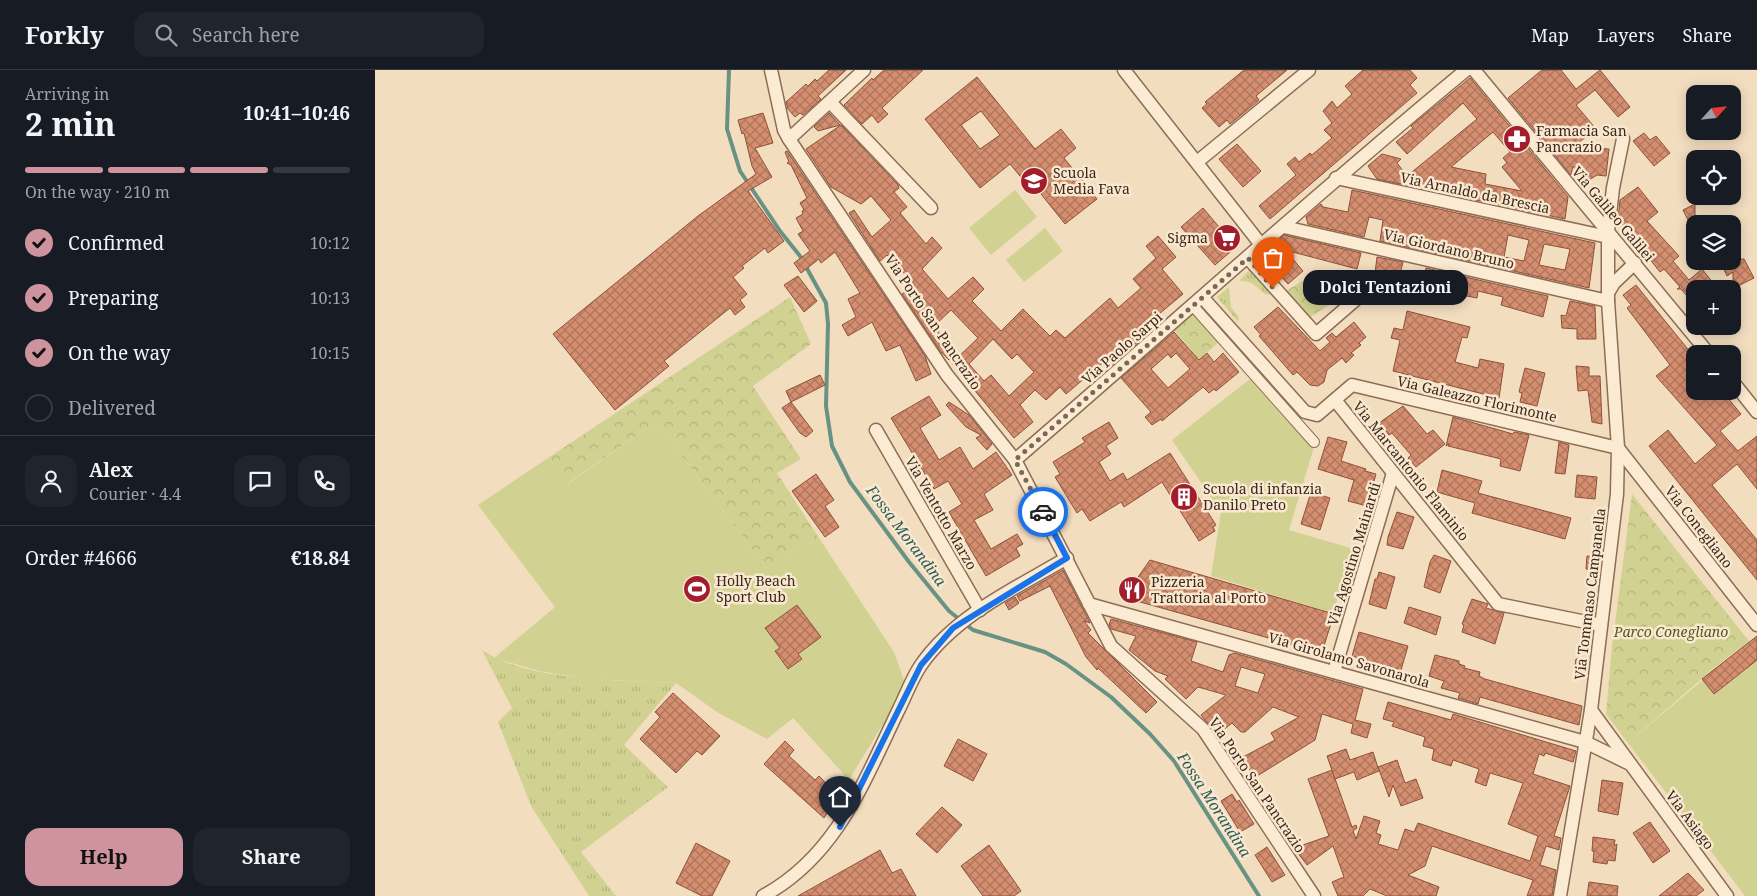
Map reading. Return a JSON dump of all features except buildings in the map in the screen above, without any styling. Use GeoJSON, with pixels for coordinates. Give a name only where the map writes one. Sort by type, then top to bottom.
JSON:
{"type":"FeatureCollection","features":[{"type":"Feature","properties":{"kind":"street","name":"Via Porto San Pancrazio"},"geometry":{"type":"LineString","coordinates":[[771,70],[784,130],[789,140],[947,375],[1015,460],[1089,604]]}},
{"type":"Feature","properties":{"kind":"street"},"geometry":{"type":"LineString","coordinates":[[789,140],[863,70]]}},
{"type":"Feature","properties":{"kind":"street"},"geometry":{"type":"LineString","coordinates":[[1124,70],[1262,246]]}},
{"type":"Feature","properties":{"kind":"street"},"geometry":{"type":"LineString","coordinates":[[1197,162],[1309,70]]}},
{"type":"Feature","properties":{"kind":"street","name":"Via Paolo Sarpi"},"geometry":{"type":"LineString","coordinates":[[1015,460],[1284,227],[1336,178],[1466,70]]}},
{"type":"Feature","properties":{"kind":"street","name":"Via Galileo Galilei"},"geometry":{"type":"LineString","coordinates":[[1474,70],[1702,345]]}},
{"type":"Feature","properties":{"kind":"street"},"geometry":{"type":"LineString","coordinates":[[829,102],[931,208]]}},
{"type":"Feature","properties":{"kind":"street","name":"Via Tommaso Campanella"},"geometry":{"type":"LineString","coordinates":[[1560,896],[1591,710],[1617,494],[1617,448],[1608,297],[1608,234],[1613,188],[1623,139]]}},
{"type":"Feature","properties":{"kind":"street","name":"Via Arnaldo da Brescia"},"geometry":{"type":"LineString","coordinates":[[1336,178],[1608,234]]}},
{"type":"Feature","properties":{"kind":"street"},"geometry":{"type":"LineString","coordinates":[[1593,212],[1609,197],[1613,188]]}},
{"type":"Feature","properties":{"kind":"street","name":"Via Giordano Bruno"},"geometry":{"type":"LineString","coordinates":[[1284,227],[1608,297]]}},
{"type":"Feature","properties":{"kind":"street"},"geometry":{"type":"LineString","coordinates":[[1248,258],[1316,334],[1361,295]]}},
{"type":"Feature","properties":{"kind":"street"},"geometry":{"type":"LineString","coordinates":[[1608,297],[1614,283],[1635,263]]}},
{"type":"Feature","properties":{"kind":"street"},"geometry":{"type":"LineString","coordinates":[[1198,302],[1314,442]]}},
{"type":"Feature","properties":{"kind":"street","name":"Via Marcantonio Flaminio"},"geometry":{"type":"LineString","coordinates":[[1198,302],[1305,412],[1317,415],[1335,400],[1498,604],[1601,625]]}},
{"type":"Feature","properties":{"kind":"street","name":"Via Galeazzo Florimonte"},"geometry":{"type":"LineString","coordinates":[[1335,400],[1352,385],[1617,448]]}},
{"type":"Feature","properties":{"kind":"street"},"geometry":{"type":"LineString","coordinates":[[1741,392],[1757,412]]}},
{"type":"Feature","properties":{"kind":"street","name":"Via Ventotto Marzo"},"geometry":{"type":"LineString","coordinates":[[875,430],[980,610]]}},
{"type":"Feature","properties":{"kind":"street","name":"Via Conegliano"},"geometry":{"type":"LineString","coordinates":[[1617,448],[1757,625]]}},
{"type":"Feature","properties":{"kind":"street","name":"Via Agostino Mainardi"},"geometry":{"type":"LineString","coordinates":[[1335,672],[1393,473]]}},
{"type":"Feature","properties":{"kind":"street"},"geometry":{"type":"LineString","coordinates":[[763,896],[781,886],[813,860],[840,827],[921,665],[953,628],[1067,558]]}},
{"type":"Feature","properties":{"kind":"street","name":"Via Girolamo Savonarola"},"geometry":{"type":"LineString","coordinates":[[1089,604],[1101,613],[1335,672],[1585,742]]}},
{"type":"Feature","properties":{"kind":"street","name":"Via Porto San Pancrazio"},"geometry":{"type":"LineString","coordinates":[[1101,613],[1111,646],[1203,729],[1314,896]]}},
{"type":"Feature","properties":{"kind":"street","name":"Via Asiago"},"geometry":{"type":"LineString","coordinates":[[1591,710],[1727,896]]}},
{"type":"Feature","properties":{"kind":"street","name":"Via Asiago"},"geometry":{"type":"LineString","coordinates":[[1585,742],[1628,763]]}},
{"type":"Feature","properties":{"kind":"green space"},"geometry":{"type":"Polygon","coordinates":[[[1015,190],[1037,217],[991,255],[969,228],[1015,190]]]}},
{"type":"Feature","properties":{"kind":"green space"},"geometry":{"type":"Polygon","coordinates":[[[1045,228],[1063,251],[1024,282],[1006,260],[1045,228]]]}},
{"type":"Feature","properties":{"kind":"green space"},"geometry":{"type":"Polygon","coordinates":[[[1250,269],[1270,295],[1250,283],[1239,281],[1250,269]]]}},
{"type":"Feature","properties":{"kind":"green space"},"geometry":{"type":"Polygon","coordinates":[[[1314,274],[1338,277],[1338,280],[1347,282],[1346,294],[1306,320],[1281,294],[1314,274]]]}},
{"type":"Feature","properties":{"kind":"green space"},"geometry":{"type":"Polygon","coordinates":[[[1229,287],[1231,307],[1239,318],[1238,322],[1217,297],[1229,287]]]}},
{"type":"Feature","properties":{"kind":"green space"},"geometry":{"type":"Polygon","coordinates":[[[790,297],[811,344],[753,386],[801,459],[777,473],[819,538],[766,568],[656,422],[568,483],[548,458],[790,297]]]}},
{"type":"Feature","properties":{"kind":"green space"},"geometry":{"type":"Polygon","coordinates":[[[1191,309],[1219,342],[1199,359],[1171,326],[1191,309]]]}},
{"type":"Feature","properties":{"kind":"green space"},"geometry":{"type":"Polygon","coordinates":[[[1250,379],[1287,421],[1314,447],[1289,530],[1354,549],[1333,613],[1211,576],[1221,512],[1172,440],[1250,379]]]}},
{"type":"Feature","properties":{"kind":"green space","name":"Holly Beach Sport Club"},"geometry":{"type":"Polygon","coordinates":[[[656,422],[766,568],[819,538],[894,652],[906,686],[849,780],[793,718],[767,739],[717,712],[676,683],[585,679],[539,671],[494,658],[555,607],[478,505],[548,458],[569,483],[656,422]]]}},
{"type":"Feature","properties":{"kind":"green space","name":"Parco Conegliano"},"geometry":{"type":"Polygon","coordinates":[[[1632,494],[1749,641],[1714,668],[1628,743],[1606,714],[1612,646],[1632,494]]]}},
{"type":"Feature","properties":{"kind":"green space"},"geometry":{"type":"Polygon","coordinates":[[[1749,641],[1757,650],[1757,896],[1745,896],[1628,743],[1749,641]]]}},
{"type":"Feature","properties":{"kind":"green space"},"geometry":{"type":"Polygon","coordinates":[[[482,650],[502,660],[549,674],[602,680],[676,683],[624,745],[668,787],[581,852],[616,896],[589,896],[531,806],[498,722],[512,708],[482,650]]]}},
{"type":"Feature","properties":{"kind":"waterway","name":"Fossa Morandina"},"geometry":{"type":"LineString","coordinates":[[729,70],[727,129],[740,171],[780,231],[800,256],[826,303],[828,324],[826,406],[832,446],[850,482],[909,562],[949,611],[973,630],[1045,652],[1066,664],[1111,697],[1150,734],[1174,761],[1259,896]]}},
{"type":"Feature","properties":{"kind":"way so far"},"geometry":{"type":"LineString","coordinates":[[1043,512],[1015,460],[1248,258],[1273,288]]}},
{"type":"Feature","properties":{"kind":"place","name":"Farmacia San Pancrazio"},"geometry":{"type":"Point","coordinates":[1517,139]}},
{"type":"Feature","properties":{"kind":"place","name":"Scuola Media Fava"},"geometry":{"type":"Point","coordinates":[1034,181]}},
{"type":"Feature","properties":{"kind":"place","name":"Sigma"},"geometry":{"type":"Point","coordinates":[1227,238]}},
{"type":"Feature","properties":{"kind":"place","name":"Dolci Tentazioni"},"geometry":{"type":"Point","coordinates":[1273,288]}},
{"type":"Feature","properties":{"kind":"place","name":"Scuola di infanzia Danilo Preto"},"geometry":{"type":"Point","coordinates":[1184,497]}},
{"type":"Feature","properties":{"kind":"place","name":"Holly Beach Sport Club"},"geometry":{"type":"Point","coordinates":[697,589]}},
{"type":"Feature","properties":{"kind":"place","name":"Pizzeria Trattoria al Porto"},"geometry":{"type":"Point","coordinates":[1132,590]}},
{"type":"Feature","properties":{"kind":"route"},"geometry":{"type":"LineString","coordinates":[[840,827],[921,665],[953,628],[1067,558],[1043,512]]}}]}
